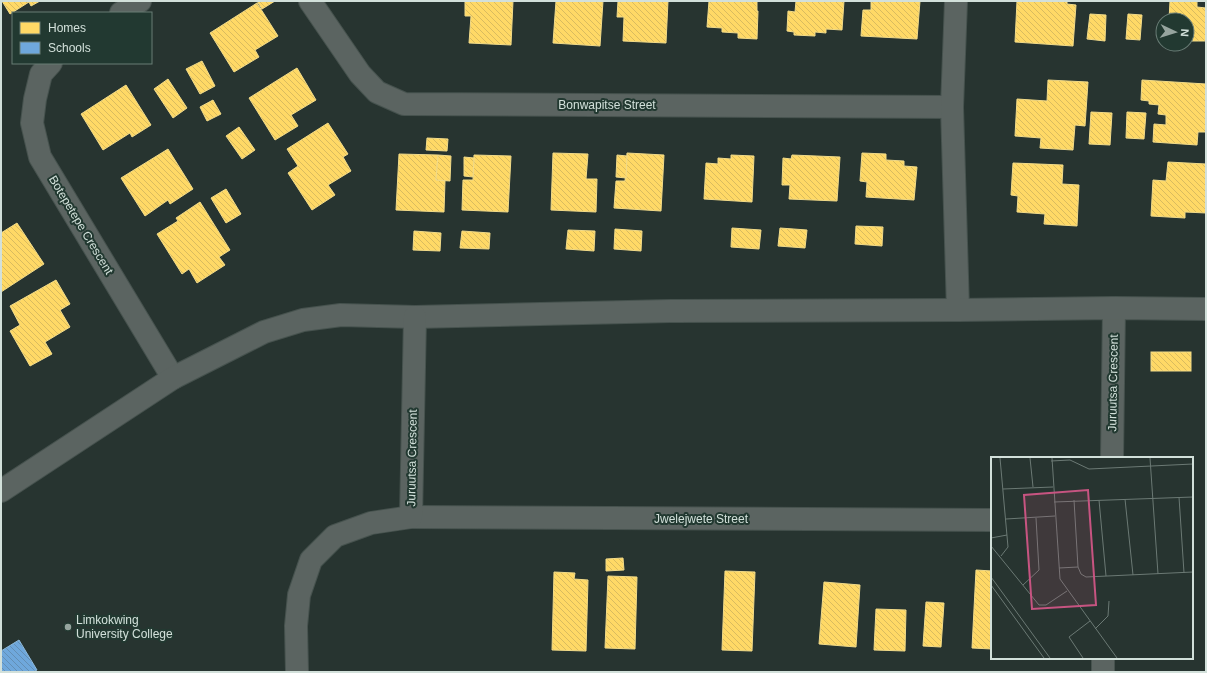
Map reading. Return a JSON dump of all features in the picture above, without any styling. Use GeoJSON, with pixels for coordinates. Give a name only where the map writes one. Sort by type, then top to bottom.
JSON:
{"type":"FeatureCollection","features":[{"type":"Feature","properties":{"kind":"street"},"geometry":{"type":"LineString","coordinates":[[123,12],[140,1]]}},
{"type":"Feature","properties":{"kind":"street","name":"Bonwapitse Street"},"geometry":{"type":"LineString","coordinates":[[310,1],[364,78],[377,92],[404,104],[952,107]]}},
{"type":"Feature","properties":{"kind":"street"},"geometry":{"type":"LineString","coordinates":[[956,1],[952,107],[958,310]]}},
{"type":"Feature","properties":{"kind":"street","name":"Botepetepe Crescent"},"geometry":{"type":"LineString","coordinates":[[50,64],[41,74],[32,123],[40,156],[173,378]]}},
{"type":"Feature","properties":{"kind":"street"},"geometry":{"type":"LineString","coordinates":[[1,491],[173,378],[264,332],[303,320],[341,315],[415,317],[678,311],[1114,308],[1206,309]]}},
{"type":"Feature","properties":{"kind":"street","name":"Juruutsa Crescent"},"geometry":{"type":"LineString","coordinates":[[1112,457],[1114,308]]}},
{"type":"Feature","properties":{"kind":"street","name":"Juruutsa Crescent"},"geometry":{"type":"LineString","coordinates":[[297,672],[296,626],[299,595],[311,560],[335,536],[371,523],[411,517],[410,496],[415,317]]}},
{"type":"Feature","properties":{"kind":"street","name":"Jwelejwete Street"},"geometry":{"type":"LineString","coordinates":[[411,517],[991,520]]}},
{"type":"Feature","properties":{"kind":"street"},"geometry":{"type":"LineString","coordinates":[[1103,659],[1103,672]]}},
{"type":"Feature","properties":{"kind":"building: Homes"},"geometry":{"type":"Polygon","coordinates":[[[2,1],[40,1],[31,6],[29,2],[10,14],[2,1]]]}},
{"type":"Feature","properties":{"kind":"building: Homes"},"geometry":{"type":"Polygon","coordinates":[[[257,1],[275,1],[262,9],[257,1]]]}},
{"type":"Feature","properties":{"kind":"building: Homes"},"geometry":{"type":"Polygon","coordinates":[[[465,1],[513,1],[511,45],[469,43],[471,16],[465,16],[465,1]]]}},
{"type":"Feature","properties":{"kind":"building: Homes"},"geometry":{"type":"Polygon","coordinates":[[[556,1],[603,1],[600,46],[553,43],[556,1]]]}},
{"type":"Feature","properties":{"kind":"building: Homes"},"geometry":{"type":"Polygon","coordinates":[[[618,1],[668,1],[666,43],[623,41],[624,17],[617,17],[618,1]]]}},
{"type":"Feature","properties":{"kind":"building: Homes"},"geometry":{"type":"Polygon","coordinates":[[[709,1],[757,1],[757,39],[738,38],[738,33],[722,32],[722,28],[707,27],[709,1]]]}},
{"type":"Feature","properties":{"kind":"building: Homes"},"geometry":{"type":"Polygon","coordinates":[[[796,1],[844,1],[842,30],[826,29],[826,33],[815,32],[815,36],[794,35],[794,32],[787,31],[788,11],[795,12],[796,1]]]}},
{"type":"Feature","properties":{"kind":"building: Homes"},"geometry":{"type":"Polygon","coordinates":[[[871,1],[920,1],[917,39],[861,36],[863,10],[871,10],[871,1]]]}},
{"type":"Feature","properties":{"kind":"building: Homes"},"geometry":{"type":"Polygon","coordinates":[[[1017,1],[1067,1],[1067,4],[1076,5],[1073,46],[1015,42],[1017,1]]]}},
{"type":"Feature","properties":{"kind":"building: Homes"},"geometry":{"type":"Polygon","coordinates":[[[1170,1],[1197,1],[1197,7],[1206,8],[1206,41],[1195,41],[1195,12],[1169,12],[1170,1]]]}},
{"type":"Feature","properties":{"kind":"building: Homes"},"geometry":{"type":"Polygon","coordinates":[[[257,3],[278,36],[255,50],[259,57],[234,72],[210,33],[257,3]]]}},
{"type":"Feature","properties":{"kind":"building: Homes"},"geometry":{"type":"Polygon","coordinates":[[[1090,14],[1106,15],[1105,41],[1087,39],[1090,14]]]}},
{"type":"Feature","properties":{"kind":"building: Homes"},"geometry":{"type":"Polygon","coordinates":[[[1128,14],[1142,15],[1140,40],[1126,39],[1128,14]]]}},
{"type":"Feature","properties":{"kind":"building: Homes"},"geometry":{"type":"Polygon","coordinates":[[[202,61],[215,86],[200,94],[186,69],[202,61]]]}},
{"type":"Feature","properties":{"kind":"building: Homes"},"geometry":{"type":"Polygon","coordinates":[[[297,68],[316,100],[291,115],[298,126],[275,140],[249,98],[297,68]]]}},
{"type":"Feature","properties":{"kind":"building: Homes"},"geometry":{"type":"Polygon","coordinates":[[[168,79],[187,108],[173,118],[154,89],[168,79]]]}},
{"type":"Feature","properties":{"kind":"building: Homes"},"geometry":{"type":"Polygon","coordinates":[[[1048,80],[1088,82],[1085,126],[1075,125],[1073,150],[1040,148],[1041,138],[1015,136],[1017,99],[1047,101],[1048,80]]]}},
{"type":"Feature","properties":{"kind":"building: Homes"},"geometry":{"type":"Polygon","coordinates":[[[1142,80],[1206,84],[1206,132],[1198,132],[1197,145],[1153,142],[1154,124],[1166,125],[1166,115],[1158,114],[1159,105],[1149,104],[1149,101],[1141,100],[1142,80]]]}},
{"type":"Feature","properties":{"kind":"building: Homes"},"geometry":{"type":"Polygon","coordinates":[[[126,85],[151,125],[132,137],[130,133],[103,150],[81,114],[126,85]]]}},
{"type":"Feature","properties":{"kind":"building: Homes"},"geometry":{"type":"Polygon","coordinates":[[[213,100],[221,114],[207,121],[200,107],[213,100]]]}},
{"type":"Feature","properties":{"kind":"building: Homes"},"geometry":{"type":"Polygon","coordinates":[[[1091,112],[1112,113],[1110,145],[1089,144],[1091,112]]]}},
{"type":"Feature","properties":{"kind":"building: Homes"},"geometry":{"type":"Polygon","coordinates":[[[1127,112],[1146,113],[1144,139],[1126,138],[1127,112]]]}},
{"type":"Feature","properties":{"kind":"building: Homes"},"geometry":{"type":"Polygon","coordinates":[[[328,123],[348,154],[343,157],[351,171],[328,185],[335,195],[312,210],[288,173],[298,166],[287,149],[328,123]]]}},
{"type":"Feature","properties":{"kind":"building: Homes"},"geometry":{"type":"Polygon","coordinates":[[[239,127],[255,150],[242,159],[226,136],[239,127]]]}},
{"type":"Feature","properties":{"kind":"building: Homes"},"geometry":{"type":"Polygon","coordinates":[[[427,138],[448,139],[447,151],[426,150],[427,138]]]}},
{"type":"Feature","properties":{"kind":"building: Homes"},"geometry":{"type":"Polygon","coordinates":[[[168,149],[193,189],[170,204],[168,200],[145,216],[121,178],[168,149]]]}},
{"type":"Feature","properties":{"kind":"building: Homes"},"geometry":{"type":"Polygon","coordinates":[[[553,153],[588,154],[586,179],[597,179],[596,212],[551,210],[553,153]]]}},
{"type":"Feature","properties":{"kind":"building: Homes"},"geometry":{"type":"Polygon","coordinates":[[[627,153],[664,155],[661,211],[614,208],[616,181],[625,181],[627,153]]]}},
{"type":"Feature","properties":{"kind":"building: Homes"},"geometry":{"type":"Polygon","coordinates":[[[862,153],[886,154],[886,160],[904,161],[904,166],[917,167],[914,200],[866,197],[867,182],[860,181],[862,153]]]}},
{"type":"Feature","properties":{"kind":"building: Homes"},"geometry":{"type":"Polygon","coordinates":[[[399,154],[438,155],[436,180],[445,181],[444,212],[396,210],[399,154]]]}},
{"type":"Feature","properties":{"kind":"building: Homes"},"geometry":{"type":"Polygon","coordinates":[[[438,155],[451,156],[450,181],[436,180],[438,155]]]}},
{"type":"Feature","properties":{"kind":"building: Homes"},"geometry":{"type":"Polygon","coordinates":[[[474,155],[511,156],[508,212],[462,210],[463,180],[473,180],[474,155]]]}},
{"type":"Feature","properties":{"kind":"building: Homes"},"geometry":{"type":"Polygon","coordinates":[[[617,155],[627,156],[626,178],[616,177],[617,155]]]}},
{"type":"Feature","properties":{"kind":"building: Homes"},"geometry":{"type":"Polygon","coordinates":[[[731,155],[754,156],[752,202],[704,199],[706,163],[718,164],[718,158],[731,159],[731,155]]]}},
{"type":"Feature","properties":{"kind":"building: Homes"},"geometry":{"type":"Polygon","coordinates":[[[792,155],[840,157],[837,201],[789,199],[790,185],[782,185],[783,158],[791,159],[792,155]]]}},
{"type":"Feature","properties":{"kind":"building: Homes"},"geometry":{"type":"Polygon","coordinates":[[[464,157],[474,158],[473,177],[464,176],[464,157]]]}},
{"type":"Feature","properties":{"kind":"building: Homes"},"geometry":{"type":"Polygon","coordinates":[[[1168,162],[1206,164],[1206,213],[1185,212],[1185,218],[1151,216],[1153,180],[1166,181],[1168,162]]]}},
{"type":"Feature","properties":{"kind":"building: Homes"},"geometry":{"type":"Polygon","coordinates":[[[1013,163],[1063,165],[1062,184],[1079,185],[1077,226],[1044,224],[1045,214],[1017,212],[1018,196],[1011,195],[1013,163]]]}},
{"type":"Feature","properties":{"kind":"building: Homes"},"geometry":{"type":"Polygon","coordinates":[[[226,189],[241,214],[226,223],[211,198],[226,189]]]}},
{"type":"Feature","properties":{"kind":"building: Homes"},"geometry":{"type":"Polygon","coordinates":[[[200,202],[230,250],[219,257],[225,265],[197,283],[189,269],[182,274],[157,234],[178,221],[176,218],[200,202]]]}},
{"type":"Feature","properties":{"kind":"building: Homes"},"geometry":{"type":"Polygon","coordinates":[[[17,223],[44,264],[1,292],[1,233],[17,223]]]}},
{"type":"Feature","properties":{"kind":"building: Homes"},"geometry":{"type":"Polygon","coordinates":[[[856,226],[883,227],[882,246],[855,244],[856,226]]]}},
{"type":"Feature","properties":{"kind":"building: Homes"},"geometry":{"type":"Polygon","coordinates":[[[732,228],[761,230],[759,249],[731,247],[732,228]]]}},
{"type":"Feature","properties":{"kind":"building: Homes"},"geometry":{"type":"Polygon","coordinates":[[[780,228],[807,230],[805,248],[778,246],[780,228]]]}},
{"type":"Feature","properties":{"kind":"building: Homes"},"geometry":{"type":"Polygon","coordinates":[[[615,229],[642,231],[641,251],[614,249],[615,229]]]}},
{"type":"Feature","properties":{"kind":"building: Homes"},"geometry":{"type":"Polygon","coordinates":[[[568,230],[595,231],[594,251],[566,249],[568,230]]]}},
{"type":"Feature","properties":{"kind":"building: Homes"},"geometry":{"type":"Polygon","coordinates":[[[414,231],[441,233],[440,251],[413,250],[414,231]]]}},
{"type":"Feature","properties":{"kind":"building: Homes"},"geometry":{"type":"Polygon","coordinates":[[[462,231],[490,233],[489,249],[460,248],[462,231]]]}},
{"type":"Feature","properties":{"kind":"building: Homes"},"geometry":{"type":"Polygon","coordinates":[[[56,280],[70,304],[60,310],[70,327],[45,342],[52,354],[30,366],[10,331],[20,325],[10,306],[56,280]]]}},
{"type":"Feature","properties":{"kind":"building: Homes"},"geometry":{"type":"Polygon","coordinates":[[[1151,352],[1191,352],[1191,371],[1151,371],[1151,352]]]}},
{"type":"Feature","properties":{"kind":"building: Homes"},"geometry":{"type":"Polygon","coordinates":[[[623,558],[624,570],[606,571],[606,559],[623,558]]]}},
{"type":"Feature","properties":{"kind":"building: Homes"},"geometry":{"type":"Polygon","coordinates":[[[976,570],[991,571],[991,649],[972,648],[976,570]]]}},
{"type":"Feature","properties":{"kind":"building: Homes"},"geometry":{"type":"Polygon","coordinates":[[[725,571],[755,572],[752,651],[722,650],[725,571]]]}},
{"type":"Feature","properties":{"kind":"building: Homes"},"geometry":{"type":"Polygon","coordinates":[[[554,572],[575,573],[574,579],[588,580],[586,651],[552,650],[554,572]]]}},
{"type":"Feature","properties":{"kind":"building: Homes"},"geometry":{"type":"Polygon","coordinates":[[[608,576],[637,577],[635,649],[605,648],[608,576]]]}},
{"type":"Feature","properties":{"kind":"building: Homes"},"geometry":{"type":"Polygon","coordinates":[[[824,582],[860,585],[856,647],[819,644],[824,582]]]}},
{"type":"Feature","properties":{"kind":"building: Homes"},"geometry":{"type":"Polygon","coordinates":[[[926,602],[944,603],[941,647],[923,646],[926,602]]]}},
{"type":"Feature","properties":{"kind":"building: Homes"},"geometry":{"type":"Polygon","coordinates":[[[876,609],[906,610],[905,651],[874,650],[876,609]]]}},
{"type":"Feature","properties":{"kind":"building: Schools"},"geometry":{"type":"Polygon","coordinates":[[[19,640],[37,670],[33,672],[1,672],[1,651],[19,640]]]}},
{"type":"Feature","properties":{"kind":"place","name":"Limkokwing University College"},"geometry":{"type":"Point","coordinates":[68,627]}}]}
